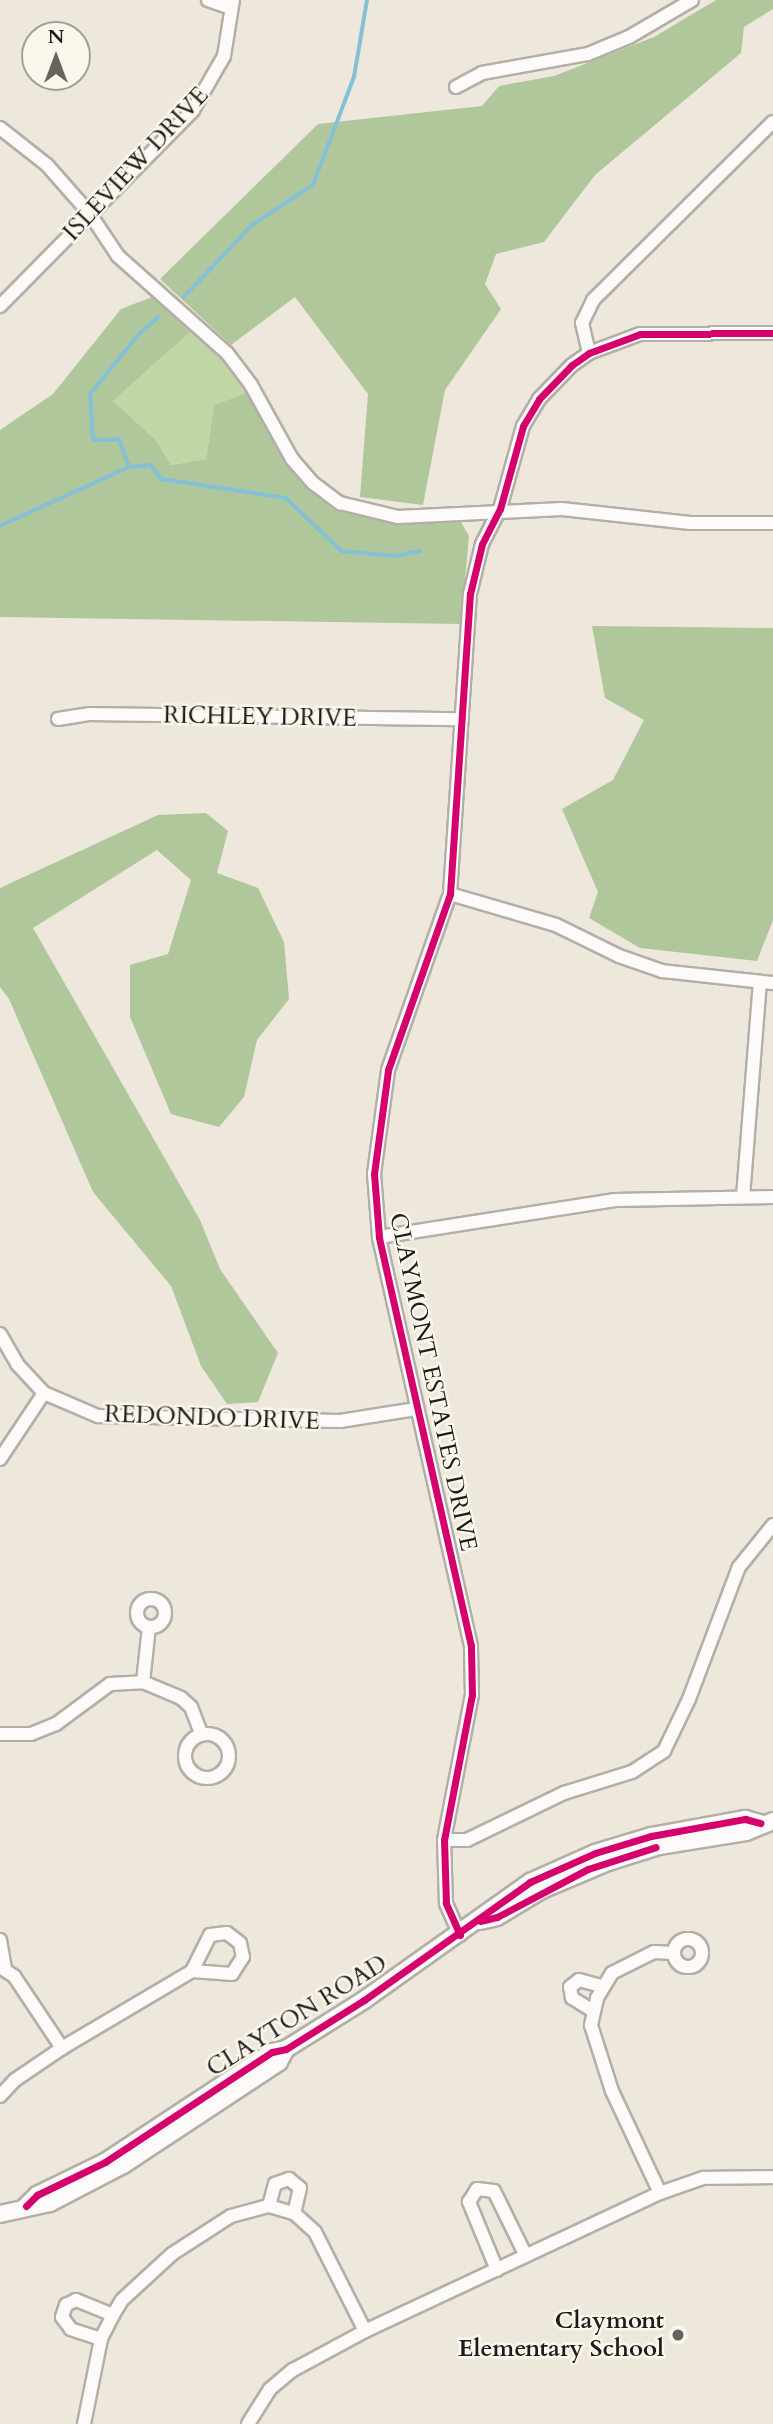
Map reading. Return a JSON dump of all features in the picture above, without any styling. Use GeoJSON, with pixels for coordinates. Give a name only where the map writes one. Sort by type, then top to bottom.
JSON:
{"type":"FeatureCollection","features":[{"type":"Feature","properties":{"kind":"main road","name":"CLAYTON ROAD"},"geometry":{"type":"LineString","coordinates":[[0,2214],[26,2206],[50,2203],[123,2165],[279,2062],[286,2049],[480,1921],[497,1917],[542,1890],[608,1862],[659,1846],[746,1832],[767,1822]]}},
{"type":"Feature","properties":{"kind":"street"},"geometry":{"type":"LineString","coordinates":[[208,0],[232,4]]}},
{"type":"Feature","properties":{"kind":"street"},"geometry":{"type":"LineString","coordinates":[[456,87],[482,73],[588,54],[629,37],[692,0]]}},
{"type":"Feature","properties":{"kind":"street","name":"ISLEVIEW DRIVE"},"geometry":{"type":"LineString","coordinates":[[0,306],[206,93],[223,56],[232,4]]}},
{"type":"Feature","properties":{"kind":"street"},"geometry":{"type":"LineString","coordinates":[[589,353],[582,323],[593,300],[773,122]]}},
{"type":"Feature","properties":{"kind":"street"},"geometry":{"type":"LineString","coordinates":[[0,128],[47,165],[90,214],[118,256],[227,353],[262,402],[292,459],[326,494],[356,509],[398,517],[500,509],[562,509],[690,523],[773,523]]}},
{"type":"Feature","properties":{"kind":"street","name":"CLAYMONT ESTATES DRIVE"},"geometry":{"type":"LineString","coordinates":[[460,1935],[446,1903],[444,1840],[468,1722],[473,1668],[467,1622],[416,1409],[379,1237],[374,1163],[381,1097],[450,894],[470,594],[488,525],[500,509],[520,436],[539,399],[589,353],[640,334],[773,333]]}},
{"type":"Feature","properties":{"kind":"street","name":"RICHLEY DRIVE"},"geometry":{"type":"LineString","coordinates":[[58,719],[89,714],[462,719]]}},
{"type":"Feature","properties":{"kind":"street"},"geometry":{"type":"LineString","coordinates":[[450,894],[546,921],[662,971],[767,983],[743,1197]]}},
{"type":"Feature","properties":{"kind":"street"},"geometry":{"type":"LineString","coordinates":[[379,1237],[615,1200],[773,1197]]}},
{"type":"Feature","properties":{"kind":"street","name":"REDONDO DRIVE"},"geometry":{"type":"LineString","coordinates":[[0,1334],[17,1364],[44,1393],[79,1410],[117,1420],[340,1421],[416,1409]]}},
{"type":"Feature","properties":{"kind":"street"},"geometry":{"type":"LineString","coordinates":[[0,1459],[44,1393]]}},
{"type":"Feature","properties":{"kind":"street"},"geometry":{"type":"LineString","coordinates":[[444,1840],[467,1840],[564,1793],[632,1772],[664,1751],[689,1699],[740,1567],[773,1525]]}},
{"type":"Feature","properties":{"kind":"street"},"geometry":{"type":"LineString","coordinates":[[143,1682],[149,1628]]}},
{"type":"Feature","properties":{"kind":"street"},"geometry":{"type":"LineString","coordinates":[[0,1734],[31,1734],[56,1724],[110,1684],[143,1682],[181,1698],[191,1707],[202,1735]]}},
{"type":"Feature","properties":{"kind":"street"},"geometry":{"type":"LineString","coordinates":[[0,1940],[2,1967],[62,2048]]}},
{"type":"Feature","properties":{"kind":"street"},"geometry":{"type":"LineString","coordinates":[[660,2193],[593,2041],[593,2011],[602,1986],[612,1973],[636,1958],[654,1952],[674,1953]]}},
{"type":"Feature","properties":{"kind":"street"},"geometry":{"type":"LineString","coordinates":[[0,2096],[62,2048],[192,1971]]}},
{"type":"Feature","properties":{"kind":"street"},"geometry":{"type":"LineString","coordinates":[[593,2011],[572,1998],[570,1987],[579,1980],[602,1986]]}},
{"type":"Feature","properties":{"kind":"street"},"geometry":{"type":"LineString","coordinates":[[248,2424],[271,2389],[293,2370],[365,2331],[660,2193],[703,2178],[773,2177]]}},
{"type":"Feature","properties":{"kind":"street"},"geometry":{"type":"LineString","coordinates":[[269,2206],[275,2184],[293,2180],[300,2194],[295,2213]]}},
{"type":"Feature","properties":{"kind":"street"},"geometry":{"type":"LineString","coordinates":[[497,2270],[468,2202],[477,2189],[488,2187],[497,2194],[526,2256]]}},
{"type":"Feature","properties":{"kind":"street"},"geometry":{"type":"LineString","coordinates":[[84,2424],[101,2339],[122,2300],[172,2254],[231,2216],[269,2206],[295,2213],[324,2246],[365,2331]]}},
{"type":"Feature","properties":{"kind":"street"},"geometry":{"type":"LineString","coordinates":[[101,2339],[67,2326],[64,2309],[70,2302],[83,2300],[113,2315]]}},
{"type":"Feature","properties":{"kind":"green space"},"geometry":{"type":"Polygon","coordinates":[[[716,0],[773,0],[773,9],[744,27],[741,53],[595,175],[544,242],[496,254],[485,284],[501,309],[445,390],[423,505],[360,497],[368,394],[295,297],[231,345],[160,279],[318,124],[482,106],[499,86],[554,76],[654,37],[716,0]]]}},
{"type":"Feature","properties":{"kind":"green space"},"geometry":{"type":"Polygon","coordinates":[[[152,297],[190,332],[113,401],[156,440],[171,465],[206,459],[214,405],[246,393],[300,482],[322,498],[352,513],[390,522],[461,522],[469,536],[461,624],[0,617],[0,430],[53,394],[121,309],[152,297]]]}},
{"type":"Feature","properties":{"kind":"green space"},"geometry":{"type":"Polygon","coordinates":[[[190,332],[225,361],[246,393],[214,405],[206,459],[171,465],[156,440],[113,401],[190,332]]]}},
{"type":"Feature","properties":{"kind":"green space"},"geometry":{"type":"Polygon","coordinates":[[[592,626],[773,628],[773,920],[757,961],[640,948],[589,918],[598,892],[562,809],[613,780],[644,720],[605,698],[592,626]]]}},
{"type":"Feature","properties":{"kind":"green space"},"geometry":{"type":"Polygon","coordinates":[[[206,813],[228,831],[217,873],[258,888],[284,942],[289,999],[257,1040],[244,1097],[219,1127],[171,1114],[130,1017],[130,965],[168,954],[191,880],[157,850],[33,928],[200,1220],[220,1269],[278,1353],[258,1402],[227,1404],[201,1366],[171,1286],[93,1192],[9,999],[0,987],[0,888],[158,815],[206,813]]]}},
{"type":"Feature","properties":{"kind":"waterway"},"geometry":{"type":"LineString","coordinates":[[184,297],[252,225],[313,185],[354,77],[367,0]]}},
{"type":"Feature","properties":{"kind":"waterway"},"geometry":{"type":"LineString","coordinates":[[0,526],[129,467],[119,440],[93,440],[90,394],[141,332],[159,317]]}},
{"type":"Feature","properties":{"kind":"waterway"},"geometry":{"type":"LineString","coordinates":[[129,467],[151,465],[162,479],[286,498],[342,551],[396,556],[420,551]]}},
{"type":"Feature","properties":{"kind":"cycle path"},"geometry":{"type":"LineString","coordinates":[[460,1935],[446,1903],[444,1840],[472,1695],[471,1646],[379,1237],[374,1174],[388,1070],[450,894],[470,594],[482,544],[500,509],[523,426],[539,399],[572,365],[589,353],[640,334],[773,333]]}},
{"type":"Feature","properties":{"kind":"cycle path"},"geometry":{"type":"LineString","coordinates":[[26,2206],[37,2195],[105,2162],[272,2052],[286,2049],[364,2000],[530,1882],[595,1853],[651,1836],[745,1819],[760,1823]]}},
{"type":"Feature","properties":{"kind":"cycle path"},"geometry":{"type":"LineString","coordinates":[[480,1921],[497,1917],[588,1869],[656,1847]]}},
{"type":"Feature","properties":{"kind":"place","name":"Claymont Elementary School"},"geometry":{"type":"Point","coordinates":[678,2335]}}]}
